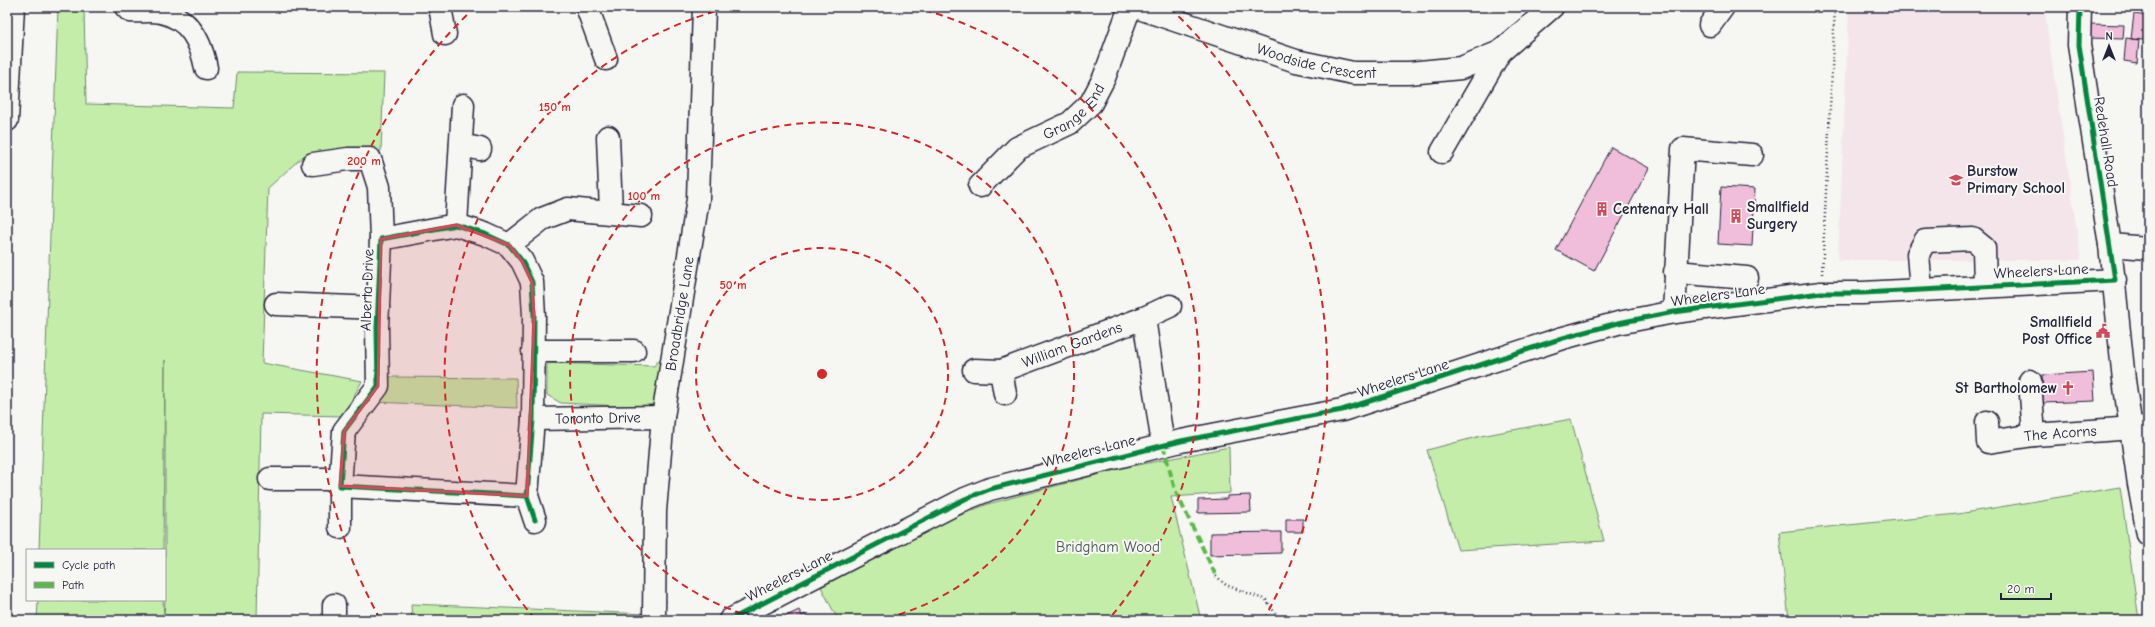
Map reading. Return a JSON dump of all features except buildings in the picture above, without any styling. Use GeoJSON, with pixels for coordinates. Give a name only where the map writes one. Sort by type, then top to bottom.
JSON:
{"type":"FeatureCollection","features":[{"type":"Feature","properties":{"kind":"main road"},"geometry":{"type":"LineString","coordinates":[[7,120],[13,7]]}},
{"type":"Feature","properties":{"kind":"main road"},"geometry":{"type":"LineString","coordinates":[[126,7],[130,11],[160,12],[188,27],[203,50],[206,68]]}},
{"type":"Feature","properties":{"kind":"main road"},"geometry":{"type":"LineString","coordinates":[[440,7],[445,34]]}},
{"type":"Feature","properties":{"kind":"main road"},"geometry":{"type":"LineString","coordinates":[[587,7],[606,59]]}},
{"type":"Feature","properties":{"kind":"main road","name":"Broadbridge Lane"},"geometry":{"type":"LineString","coordinates":[[654,620],[655,511],[663,416],[698,199],[704,7]]}},
{"type":"Feature","properties":{"kind":"main road","name":"Grange End"},"geometry":{"type":"LineString","coordinates":[[980,186],[1017,148],[1070,124],[1091,103],[1104,78],[1130,7]]}},
{"type":"Feature","properties":{"kind":"main road","name":"Woodside Crescent"},"geometry":{"type":"LineString","coordinates":[[1136,7],[1296,61],[1353,73],[1409,73],[1460,68],[1500,52]]}},
{"type":"Feature","properties":{"kind":"main road","name":"Woodside Crescent"},"geometry":{"type":"LineString","coordinates":[[1442,152],[1500,52],[1552,7]]}},
{"type":"Feature","properties":{"kind":"main road"},"geometry":{"type":"LineString","coordinates":[[1710,25],[1723,7]]}},
{"type":"Feature","properties":{"kind":"main road","name":"Redehall Road"},"geometry":{"type":"LineString","coordinates":[[2080,7],[2079,45],[2115,280],[2124,380],[2140,427],[2139,484],[2148,534]]}},
{"type":"Feature","properties":{"kind":"main road"},"geometry":{"type":"LineString","coordinates":[[463,105],[470,147],[456,224],[485,234],[509,245],[522,261],[532,282],[533,419],[527,496],[535,520]]}},
{"type":"Feature","properties":{"kind":"main road"},"geometry":{"type":"LineString","coordinates":[[608,137],[611,212]]}},
{"type":"Feature","properties":{"kind":"main road"},"geometry":{"type":"LineString","coordinates":[[1674,312],[1675,272],[1683,149],[1752,155]]}},
{"type":"Feature","properties":{"kind":"main road"},"geometry":{"type":"LineString","coordinates":[[313,164],[348,159],[370,159],[379,187],[381,239]]}},
{"type":"Feature","properties":{"kind":"main road"},"geometry":{"type":"LineString","coordinates":[[509,245],[542,219],[568,209],[641,216]]}},
{"type":"Feature","properties":{"kind":"main road","name":"Alberta Drive"},"geometry":{"type":"LineString","coordinates":[[341,483],[344,431],[378,386],[378,308],[381,239],[456,224]]}},
{"type":"Feature","properties":{"kind":"main road"},"geometry":{"type":"LineString","coordinates":[[1920,290],[1918,254],[1925,241],[1974,239],[1984,248],[1985,286]]}},
{"type":"Feature","properties":{"kind":"main road"},"geometry":{"type":"LineString","coordinates":[[2110,245],[2148,248]]}},
{"type":"Feature","properties":{"kind":"main road"},"geometry":{"type":"LineString","coordinates":[[1675,272],[1747,278]]}},
{"type":"Feature","properties":{"kind":"main road","name":"Wheelers Lane"},"geometry":{"type":"LineString","coordinates":[[730,620],[977,494],[1003,485],[1163,445],[1335,412],[1563,338],[1618,323],[1674,312],[1821,293],[1920,290],[2115,280]]}},
{"type":"Feature","properties":{"kind":"main road"},"geometry":{"type":"LineString","coordinates":[[276,304],[378,308]]}},
{"type":"Feature","properties":{"kind":"main road","name":"William Gardens"},"geometry":{"type":"LineString","coordinates":[[974,370],[1000,371],[1144,318],[1170,306]]}},
{"type":"Feature","properties":{"kind":"main road","name":"William Gardens"},"geometry":{"type":"LineString","coordinates":[[1144,318],[1163,445]]}},
{"type":"Feature","properties":{"kind":"main road"},"geometry":{"type":"LineString","coordinates":[[533,351],[634,351]]}},
{"type":"Feature","properties":{"kind":"main road"},"geometry":{"type":"LineString","coordinates":[[1000,371],[1005,394]]}},
{"type":"Feature","properties":{"kind":"main road"},"geometry":{"type":"LineString","coordinates":[[2030,381],[2034,435]]}},
{"type":"Feature","properties":{"kind":"main road","name":"Toronto Drive"},"geometry":{"type":"LineString","coordinates":[[533,419],[663,416]]}},
{"type":"Feature","properties":{"kind":"main road","name":"The Acorns"},"geometry":{"type":"LineString","coordinates":[[1988,432],[2034,435],[2140,427]]}},
{"type":"Feature","properties":{"kind":"main road"},"geometry":{"type":"LineString","coordinates":[[270,479],[527,496]]}},
{"type":"Feature","properties":{"kind":"main road"},"geometry":{"type":"LineString","coordinates":[[340,527],[341,483]]}},
{"type":"Feature","properties":{"kind":"path"},"geometry":{"type":"LineString","coordinates":[[1821,293],[1835,7]]}},
{"type":"Feature","properties":{"kind":"path"},"geometry":{"type":"LineString","coordinates":[[1216,576],[1226,585],[1266,600],[1280,620]]}},
{"type":"Feature","properties":{"kind":"highlighted area"},"geometry":{"type":"Polygon","coordinates":[[[456,225],[509,245],[522,261],[532,282],[534,316],[527,496],[340,486],[344,431],[378,386],[381,239],[456,225]]]}},
{"type":"Feature","properties":{"kind":"shaded area","name":"Burstow Primary School"},"geometry":{"type":"Polygon","coordinates":[[[1849,7],[2044,7],[2081,260],[1838,260],[1849,7]]]}},
{"type":"Feature","properties":{"kind":"green space"},"geometry":{"type":"Polygon","coordinates":[[[58,7],[84,7],[86,104],[234,108],[237,72],[384,73],[381,151],[302,157],[268,188],[262,363],[362,381],[343,416],[261,414],[257,620],[37,620],[38,601],[163,601],[164,618],[166,601],[165,360],[163,549],[39,549],[58,7]]]}},
{"type":"Feature","properties":{"kind":"green space"},"geometry":{"type":"Polygon","coordinates":[[[674,342],[658,408],[561,403],[547,395],[547,363],[654,366],[674,342]]]}},
{"type":"Feature","properties":{"kind":"green space"},"geometry":{"type":"Polygon","coordinates":[[[388,377],[516,378],[517,408],[373,402],[388,377]]]}},
{"type":"Feature","properties":{"kind":"green space"},"geometry":{"type":"Polygon","coordinates":[[[1571,419],[1604,541],[1458,550],[1427,450],[1481,436],[1571,419]]]}},
{"type":"Feature","properties":{"kind":"green space","name":"Bridgham Wood"},"geometry":{"type":"Polygon","coordinates":[[[1229,447],[1230,493],[1171,497],[1201,620],[838,620],[821,587],[946,521],[988,504],[1123,468],[1229,447]]]}},
{"type":"Feature","properties":{"kind":"green space"},"geometry":{"type":"Polygon","coordinates":[[[2120,487],[2139,620],[1789,620],[1779,532],[1958,514],[2120,487]]]}},
{"type":"Feature","properties":{"kind":"green space"},"geometry":{"type":"Polygon","coordinates":[[[411,604],[647,614],[646,620],[412,620],[411,604]]]}},
{"type":"Feature","properties":{"kind":"marked path"},"geometry":{"type":"LineString","coordinates":[[1163,445],[1175,490],[1216,576]]}},
{"type":"Feature","properties":{"kind":"cycle path"},"geometry":{"type":"LineString","coordinates":[[730,620],[965,499],[990,489],[1181,441],[1342,410],[1563,338],[1618,323],[1674,312],[1821,293],[1862,293],[2115,280],[2079,45],[2080,7]]}},
{"type":"Feature","properties":{"kind":"cycle path"},"geometry":{"type":"LineString","coordinates":[[527,496],[340,486],[344,431],[378,386],[377,328],[381,239],[456,225],[485,234],[509,245],[522,261],[532,282],[534,316],[533,419],[527,496],[535,520]]}},
{"type":"Feature","properties":{"kind":"place","name":"Burstow Primary School"},"geometry":{"type":"Point","coordinates":[1956,180]}},
{"type":"Feature","properties":{"kind":"place","name":"Centenary Hall"},"geometry":{"type":"Point","coordinates":[1602,209]}},
{"type":"Feature","properties":{"kind":"place","name":"Smallfield Surgery"},"geometry":{"type":"Point","coordinates":[1736,216]}},
{"type":"Feature","properties":{"kind":"place","name":"Smallfield Post Office"},"geometry":{"type":"Point","coordinates":[2103,331]}},
{"type":"Feature","properties":{"kind":"place","name":"St Bartholomew"},"geometry":{"type":"Point","coordinates":[2068,388]}}]}
